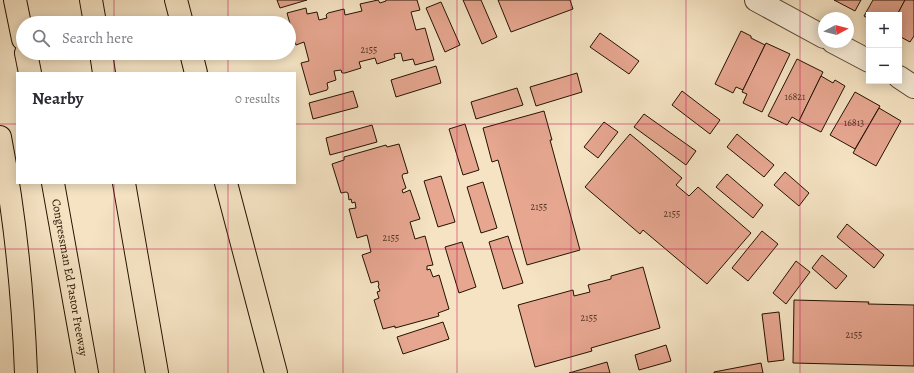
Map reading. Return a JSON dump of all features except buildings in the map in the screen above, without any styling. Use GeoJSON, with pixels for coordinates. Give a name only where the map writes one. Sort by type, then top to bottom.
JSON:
{"type":"FeatureCollection","features":[{"type":"Feature","properties":{"kind":"highway"},"geometry":{"type":"LineString","coordinates":[[15,0],[18,16]]}},
{"type":"Feature","properties":{"kind":"highway"},"geometry":{"type":"LineString","coordinates":[[91,0],[94,16]]}},
{"type":"Feature","properties":{"kind":"highway"},"geometry":{"type":"LineString","coordinates":[[176,0],[180,16]]}},
{"type":"Feature","properties":{"kind":"highway"},"geometry":{"type":"LineString","coordinates":[[27,60],[30,72]]}},
{"type":"Feature","properties":{"kind":"highway"},"geometry":{"type":"LineString","coordinates":[[102,60],[104,72]]}},
{"type":"Feature","properties":{"kind":"highway"},"geometry":{"type":"LineString","coordinates":[[193,60],[196,72]]}},
{"type":"Feature","properties":{"kind":"highway"},"geometry":{"type":"LineString","coordinates":[[0,137],[7,172],[16,238],[26,373]]}},
{"type":"Feature","properties":{"kind":"highway","name":"Congressman Ed Pastor Freeway"},"geometry":{"type":"LineString","coordinates":[[53,184],[87,373]]}},
{"type":"Feature","properties":{"kind":"highway"},"geometry":{"type":"LineString","coordinates":[[124,184],[157,373]]}},
{"type":"Feature","properties":{"kind":"highway"},"geometry":{"type":"LineString","coordinates":[[226,184],[276,373]]}},
{"type":"Feature","properties":{"kind":"street"},"geometry":{"type":"LineString","coordinates":[[756,0],[818,34]]}},
{"type":"Feature","properties":{"kind":"street"},"geometry":{"type":"LineString","coordinates":[[844,48],[866,59]]}},
{"type":"Feature","properties":{"kind":"street"},"geometry":{"type":"LineString","coordinates":[[902,79],[914,87]]}}]}
